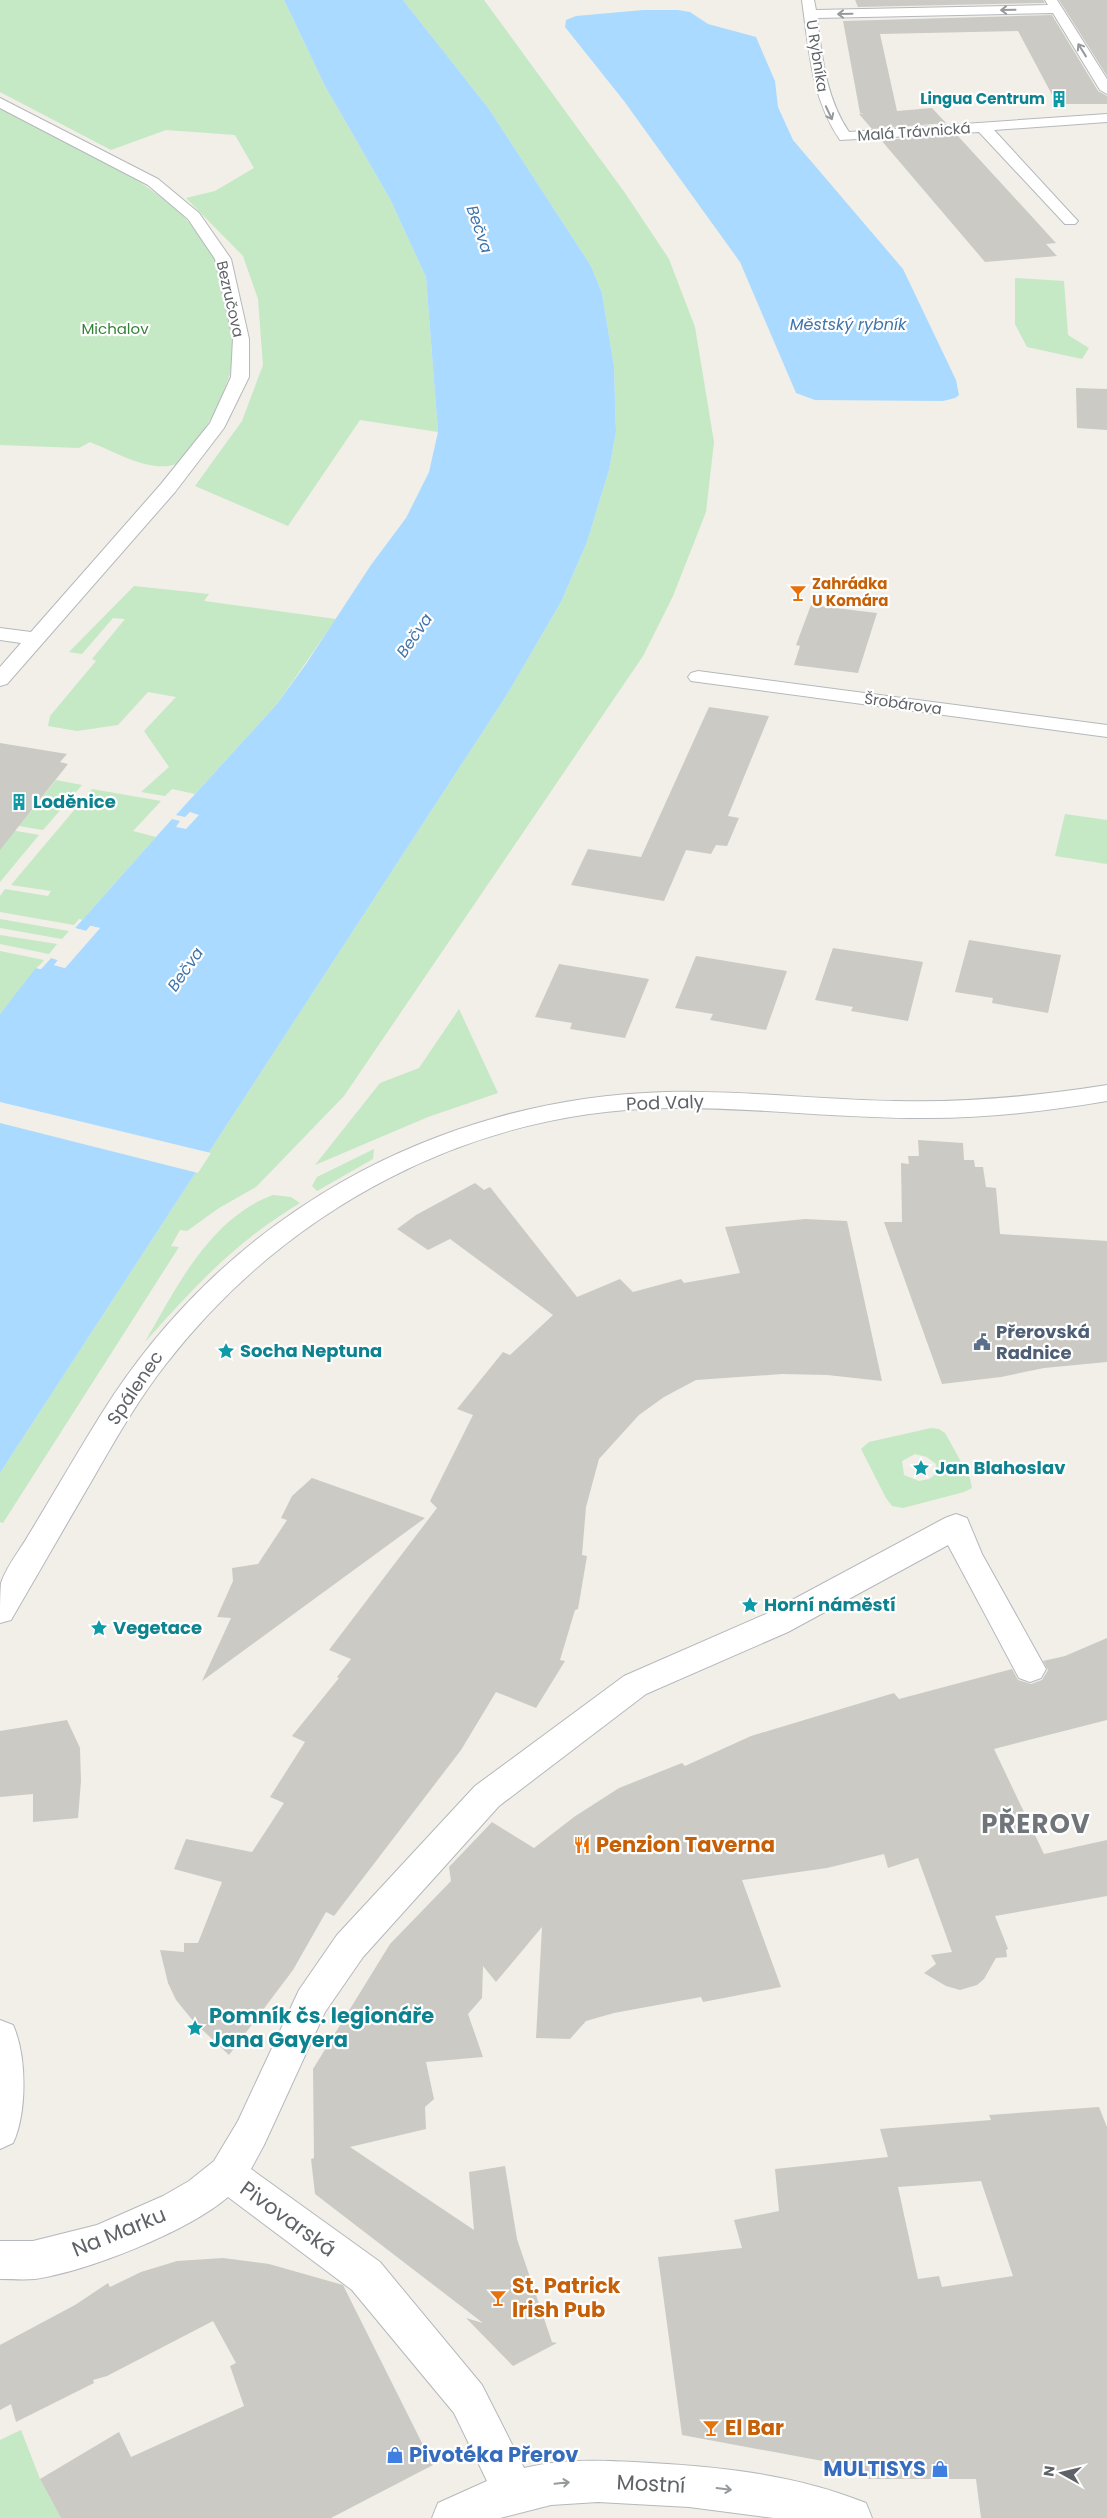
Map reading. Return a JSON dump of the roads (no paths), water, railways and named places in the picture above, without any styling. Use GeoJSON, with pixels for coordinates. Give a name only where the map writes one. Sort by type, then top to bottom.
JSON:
{"type":"FeatureCollection","features":[{"type":"Feature","properties":{"kind":"street","name":"U Rybníka"},"geometry":{"type":"LineString","coordinates":[[808,0],[818,76],[824,101],[833,121],[845,137]]}},
{"type":"Feature","properties":{"kind":"street"},"geometry":{"type":"LineString","coordinates":[[811,14],[1054,4],[1107,90]]}},
{"type":"Feature","properties":{"kind":"street","name":"Bezručova"},"geometry":{"type":"LineString","coordinates":[[0,102],[153,182],[194,216],[223,259],[241,339],[240,377],[218,424],[168,488],[0,680]]}},
{"type":"Feature","properties":{"kind":"street","name":"Malá Trávnická"},"geometry":{"type":"LineString","coordinates":[[845,137],[1107,118]]}},
{"type":"Feature","properties":{"kind":"street","name":"Malá Trávnická"},"geometry":{"type":"LineString","coordinates":[[983,126],[1070,221]]}},
{"type":"Feature","properties":{"kind":"street"},"geometry":{"type":"LineString","coordinates":[[0,634],[35,639]]}},
{"type":"Feature","properties":{"kind":"street","name":"Šrobárova"},"geometry":{"type":"LineString","coordinates":[[698,677],[1107,731]]}},
{"type":"Feature","properties":{"kind":"street","name":"Pod Valy"},"geometry":{"type":"LineString","coordinates":[[319,1206],[419,1153],[474,1131],[544,1114],[590,1107],[664,1100],[928,1110],[1031,1104],[1107,1094]]}},
{"type":"Feature","properties":{"kind":"street","name":"Spálenec"},"geometry":{"type":"LineString","coordinates":[[0,1612],[122,1403],[158,1353],[188,1319],[228,1279],[319,1206]]}},
{"type":"Feature","properties":{"kind":"street","name":"Pivovarská"},"geometry":{"type":"LineString","coordinates":[[514,2492],[468,2399],[366,2276],[227,2174],[251,2133],[312,2001],[350,1946],[487,1796],[635,1685],[777,1623],[956,1526],[967,1555],[1030,1668]]}},
{"type":"Feature","properties":{"kind":"street"},"geometry":{"type":"LineString","coordinates":[[0,2038],[5,2086],[0,2131]]}},
{"type":"Feature","properties":{"kind":"street","name":"Na Marku"},"geometry":{"type":"LineString","coordinates":[[0,2260],[33,2260],[100,2243],[177,2209],[203,2194],[227,2174]]}},
{"type":"Feature","properties":{"kind":"street","name":"Mostní"},"geometry":{"type":"LineString","coordinates":[[453,2518],[514,2492],[572,2482],[664,2484],[754,2493],[804,2503],[851,2518]]}},
{"type":"Feature","properties":{"kind":"water","name":"Bečva"},"geometry":{"type":"Polygon","coordinates":[[[284,0],[403,0],[489,109],[591,266],[602,293],[614,367],[616,432],[609,470],[587,542],[561,602],[508,693],[0,1473],[0,1014],[36,968],[41,969],[51,958],[58,960],[54,965],[65,968],[100,928],[91,926],[86,931],[75,928],[172,819],[180,821],[176,827],[186,829],[199,815],[190,812],[185,817],[176,815],[277,704],[306,664],[371,565],[406,518],[429,472],[438,432],[426,277],[390,199],[325,86],[284,0]]]}},
{"type":"Feature","properties":{"kind":"water","name":"Městský rybník"},"geometry":{"type":"Polygon","coordinates":[[[643,10],[690,12],[708,24],[756,37],[775,81],[778,107],[793,140],[903,269],[956,380],[959,395],[943,401],[815,400],[796,393],[740,262],[624,101],[565,27],[566,20],[576,16],[643,10]]]}},
{"type":"Feature","properties":{"kind":"place","name":"Lingua Centrum"},"geometry":{"type":"Point","coordinates":[1059,99]}},
{"type":"Feature","properties":{"kind":"place","name":"Zahrádka U Komára"},"geometry":{"type":"Point","coordinates":[798,593]}},
{"type":"Feature","properties":{"kind":"place","name":"Loděnice"},"geometry":{"type":"Point","coordinates":[19,802]}},
{"type":"Feature","properties":{"kind":"place","name":"Přerovská Radnice"},"geometry":{"type":"Point","coordinates":[982,1342]}},
{"type":"Feature","properties":{"kind":"place","name":"Socha Neptuna"},"geometry":{"type":"Point","coordinates":[226,1351]}},
{"type":"Feature","properties":{"kind":"place","name":"Jan Blahoslav"},"geometry":{"type":"Point","coordinates":[921,1468]}},
{"type":"Feature","properties":{"kind":"place","name":"Horní náměstí"},"geometry":{"type":"Point","coordinates":[750,1605]}},
{"type":"Feature","properties":{"kind":"place","name":"Vegetace"},"geometry":{"type":"Point","coordinates":[99,1628]}},
{"type":"Feature","properties":{"kind":"place","name":"Penzion Taverna"},"geometry":{"type":"Point","coordinates":[582,1845]}},
{"type":"Feature","properties":{"kind":"place","name":"Pomník čs. legionáře Jana Gayera"},"geometry":{"type":"Point","coordinates":[195,2028]}},
{"type":"Feature","properties":{"kind":"place","name":"St. Patrick Irish Pub"},"geometry":{"type":"Point","coordinates":[498,2298]}},
{"type":"Feature","properties":{"kind":"place","name":"El Bar"},"geometry":{"type":"Point","coordinates":[711,2428]}},
{"type":"Feature","properties":{"kind":"place","name":"Pivotéka Přerov"},"geometry":{"type":"Point","coordinates":[395,2455]}},
{"type":"Feature","properties":{"kind":"place","name":"MULTISYS"},"geometry":{"type":"Point","coordinates":[940,2469]}},
{"type":"Feature","properties":{"kind":"district","name":"PŘEROV"},"geometry":{"type":"Point","coordinates":[1036,1824]}},
{"type":"Feature","properties":{"kind":"park label","name":"Michalov"},"geometry":{"type":"Point","coordinates":[115,329]}}]}
